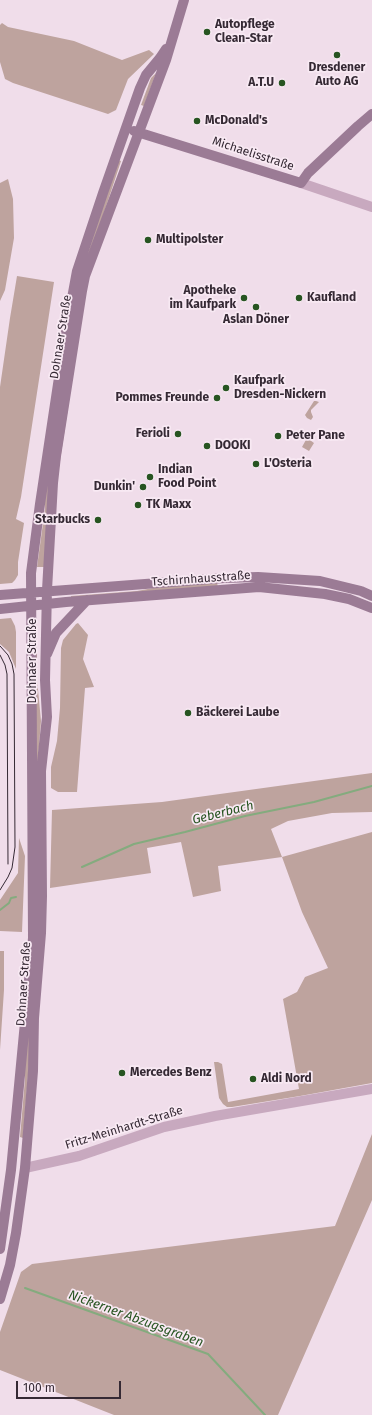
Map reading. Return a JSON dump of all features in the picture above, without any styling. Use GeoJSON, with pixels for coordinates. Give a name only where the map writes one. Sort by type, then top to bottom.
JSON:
{"type":"FeatureCollection","features":[{"type":"Feature","properties":{"kind":"main road","name":"Dohnaer Straße"},"geometry":{"type":"LineString","coordinates":[[0,1298],[10,1265],[16,1232],[25,1168],[33,1071],[34,1018],[41,933],[41,771],[47,716],[46,604],[53,483],[85,276],[166,60],[184,0]]}},
{"type":"Feature","properties":{"kind":"main road","name":"Dohnaer Straße"},"geometry":{"type":"LineString","coordinates":[[0,1249],[11,1170],[33,938],[31,592],[33,557],[40,504],[77,271],[140,88],[146,75],[160,58],[172,38]]}},
{"type":"Feature","properties":{"kind":"main road"},"geometry":{"type":"LineString","coordinates":[[300,183],[308,173],[372,114]]}},
{"type":"Feature","properties":{"kind":"main road","name":"Michaelisstraße"},"geometry":{"type":"LineString","coordinates":[[126,128],[300,183]]}},
{"type":"Feature","properties":{"kind":"main road","name":"Tschirnhausstraße"},"geometry":{"type":"LineString","coordinates":[[0,595],[47,590],[258,577],[320,581],[361,591],[372,596]]}},
{"type":"Feature","properties":{"kind":"main road","name":"Tschirnhausstraße"},"geometry":{"type":"LineString","coordinates":[[0,609],[87,600],[259,588],[325,594],[349,599],[372,608]]}},
{"type":"Feature","properties":{"kind":"main road"},"geometry":{"type":"LineString","coordinates":[[46,657],[56,633],[87,600]]}},
{"type":"Feature","properties":{"kind":"street","name":"Michaelisstraße"},"geometry":{"type":"LineString","coordinates":[[300,183],[372,206]]}},
{"type":"Feature","properties":{"kind":"street","name":"Fritz-Meinhardt-Straße"},"geometry":{"type":"LineString","coordinates":[[25,1168],[79,1156],[164,1127],[215,1116],[372,1089]]}},
{"type":"Feature","properties":{"kind":"shaded area"},"geometry":{"type":"Polygon","coordinates":[[[2,23],[8,27],[74,41],[122,60],[149,50],[154,54],[128,79],[116,110],[108,114],[13,83],[5,79],[0,62],[0,25],[2,23]]]}},
{"type":"Feature","properties":{"kind":"shaded area"},"geometry":{"type":"Polygon","coordinates":[[[156,73],[144,106],[141,105],[151,78],[156,73]]]}},
{"type":"Feature","properties":{"kind":"shaded area"},"geometry":{"type":"Polygon","coordinates":[[[118,160],[121,161],[92,249],[44,567],[37,567],[45,509],[45,488],[76,289],[118,160]]]}},
{"type":"Feature","properties":{"kind":"shaded area"},"geometry":{"type":"Polygon","coordinates":[[[8,179],[13,199],[14,238],[5,290],[0,301],[0,183],[8,179]]]}},
{"type":"Feature","properties":{"kind":"shaded area"},"geometry":{"type":"Polygon","coordinates":[[[17,276],[54,282],[21,497],[16,519],[24,523],[18,562],[18,575],[12,583],[0,584],[0,387],[17,276]]]}},
{"type":"Feature","properties":{"kind":"shaded area"},"geometry":{"type":"Polygon","coordinates":[[[314,401],[319,402],[311,410],[313,417],[311,420],[305,415],[314,401]]]}},
{"type":"Feature","properties":{"kind":"shaded area"},"geometry":{"type":"Polygon","coordinates":[[[307,438],[314,443],[309,451],[302,447],[307,438]]]}},
{"type":"Feature","properties":{"kind":"shaded area"},"geometry":{"type":"Polygon","coordinates":[[[217,582],[218,588],[71,598],[71,596],[137,591],[164,586],[217,582]]]}},
{"type":"Feature","properties":{"kind":"shaded area"},"geometry":{"type":"Polygon","coordinates":[[[11,618],[16,632],[16,669],[9,652],[0,644],[0,619],[11,618]]]}},
{"type":"Feature","properties":{"kind":"shaded area"},"geometry":{"type":"Polygon","coordinates":[[[78,623],[88,635],[83,659],[94,687],[85,688],[77,792],[58,792],[51,788],[51,767],[57,741],[60,708],[61,648],[63,640],[78,623]]]}},
{"type":"Feature","properties":{"kind":"shaded area"},"geometry":{"type":"Polygon","coordinates":[[[34,630],[37,630],[37,679],[41,721],[37,772],[34,630]]]}},
{"type":"Feature","properties":{"kind":"shaded area"},"geometry":{"type":"Polygon","coordinates":[[[372,773],[372,812],[332,813],[288,821],[271,829],[282,857],[218,866],[221,891],[193,897],[181,842],[147,848],[151,873],[50,888],[52,810],[162,802],[372,773]]]}},
{"type":"Feature","properties":{"kind":"shaded area"},"geometry":{"type":"Polygon","coordinates":[[[372,832],[372,1083],[227,1107],[219,1098],[214,1062],[222,1064],[228,1102],[299,1089],[283,999],[297,992],[305,977],[328,968],[302,912],[282,857],[372,832]]]}},
{"type":"Feature","properties":{"kind":"shaded area"},"geometry":{"type":"Polygon","coordinates":[[[19,838],[25,856],[22,932],[0,931],[0,900],[18,873],[19,838]]]}},
{"type":"Feature","properties":{"kind":"shaded area"},"geometry":{"type":"Polygon","coordinates":[[[0,951],[4,951],[4,990],[0,1050],[0,951]]]}},
{"type":"Feature","properties":{"kind":"shaded area"},"geometry":{"type":"Polygon","coordinates":[[[34,957],[29,1063],[23,1138],[20,1137],[25,1079],[24,1059],[34,957]]]}},
{"type":"Feature","properties":{"kind":"shaded area"},"geometry":{"type":"Polygon","coordinates":[[[372,1134],[372,1200],[278,1415],[114,1415],[0,1370],[0,1332],[21,1272],[32,1264],[335,1226],[372,1134]]]}},
{"type":"Feature","properties":{"kind":"waterway","name":"Geberbach"},"geometry":{"type":"LineString","coordinates":[[82,867],[134,844],[245,816],[314,802],[372,786]]}},
{"type":"Feature","properties":{"kind":"waterway","name":"Geberbach"},"geometry":{"type":"LineString","coordinates":[[0,910],[9,903],[11,898],[16,897]]}},
{"type":"Feature","properties":{"kind":"waterway","name":"Nickerner Abzugsgraben"},"geometry":{"type":"LineString","coordinates":[[25,1288],[208,1354],[265,1415]]}},
{"type":"Feature","properties":{"kind":"tram line"},"geometry":{"type":"LineString","coordinates":[[0,646],[8,655],[14,674],[15,847],[12,868],[0,890]]}},
{"type":"Feature","properties":{"kind":"tram line"},"geometry":{"type":"LineString","coordinates":[[0,655],[5,665],[7,674],[8,864]]}},
{"type":"Feature","properties":{"kind":"place","name":"Autopflege Clean-Star"},"geometry":{"type":"Point","coordinates":[207,32]}},
{"type":"Feature","properties":{"kind":"place","name":"Dresdener Auto AG"},"geometry":{"type":"Point","coordinates":[337,55]}},
{"type":"Feature","properties":{"kind":"place","name":"A.T.U"},"geometry":{"type":"Point","coordinates":[282,83]}},
{"type":"Feature","properties":{"kind":"place","name":"McDonald's"},"geometry":{"type":"Point","coordinates":[197,121]}},
{"type":"Feature","properties":{"kind":"place","name":"Multipolster"},"geometry":{"type":"Point","coordinates":[148,240]}},
{"type":"Feature","properties":{"kind":"place","name":"Apotheke im Kaufpark"},"geometry":{"type":"Point","coordinates":[244,298]}},
{"type":"Feature","properties":{"kind":"place","name":"Kaufland"},"geometry":{"type":"Point","coordinates":[299,298]}},
{"type":"Feature","properties":{"kind":"place","name":"Aslan Döner"},"geometry":{"type":"Point","coordinates":[256,307]}},
{"type":"Feature","properties":{"kind":"place","name":"Kaufpark Dresden-Nickern"},"geometry":{"type":"Point","coordinates":[226,388]}},
{"type":"Feature","properties":{"kind":"place","name":"Pommes Freunde"},"geometry":{"type":"Point","coordinates":[217,398]}},
{"type":"Feature","properties":{"kind":"place","name":"Ferioli"},"geometry":{"type":"Point","coordinates":[178,434]}},
{"type":"Feature","properties":{"kind":"place","name":"Peter Pane"},"geometry":{"type":"Point","coordinates":[278,436]}},
{"type":"Feature","properties":{"kind":"place","name":"DOOKI"},"geometry":{"type":"Point","coordinates":[207,446]}},
{"type":"Feature","properties":{"kind":"place","name":"L'Osteria"},"geometry":{"type":"Point","coordinates":[256,464]}},
{"type":"Feature","properties":{"kind":"place","name":"Indian Food Point"},"geometry":{"type":"Point","coordinates":[150,477]}},
{"type":"Feature","properties":{"kind":"place","name":"Dunkin'"},"geometry":{"type":"Point","coordinates":[143,487]}},
{"type":"Feature","properties":{"kind":"place","name":"TK Maxx"},"geometry":{"type":"Point","coordinates":[138,505]}},
{"type":"Feature","properties":{"kind":"place","name":"Starbucks"},"geometry":{"type":"Point","coordinates":[98,520]}},
{"type":"Feature","properties":{"kind":"place","name":"Bäckerei Laube"},"geometry":{"type":"Point","coordinates":[188,713]}},
{"type":"Feature","properties":{"kind":"place","name":"Mercedes Benz"},"geometry":{"type":"Point","coordinates":[122,1073]}},
{"type":"Feature","properties":{"kind":"place","name":"Aldi Nord"},"geometry":{"type":"Point","coordinates":[253,1079]}}]}
